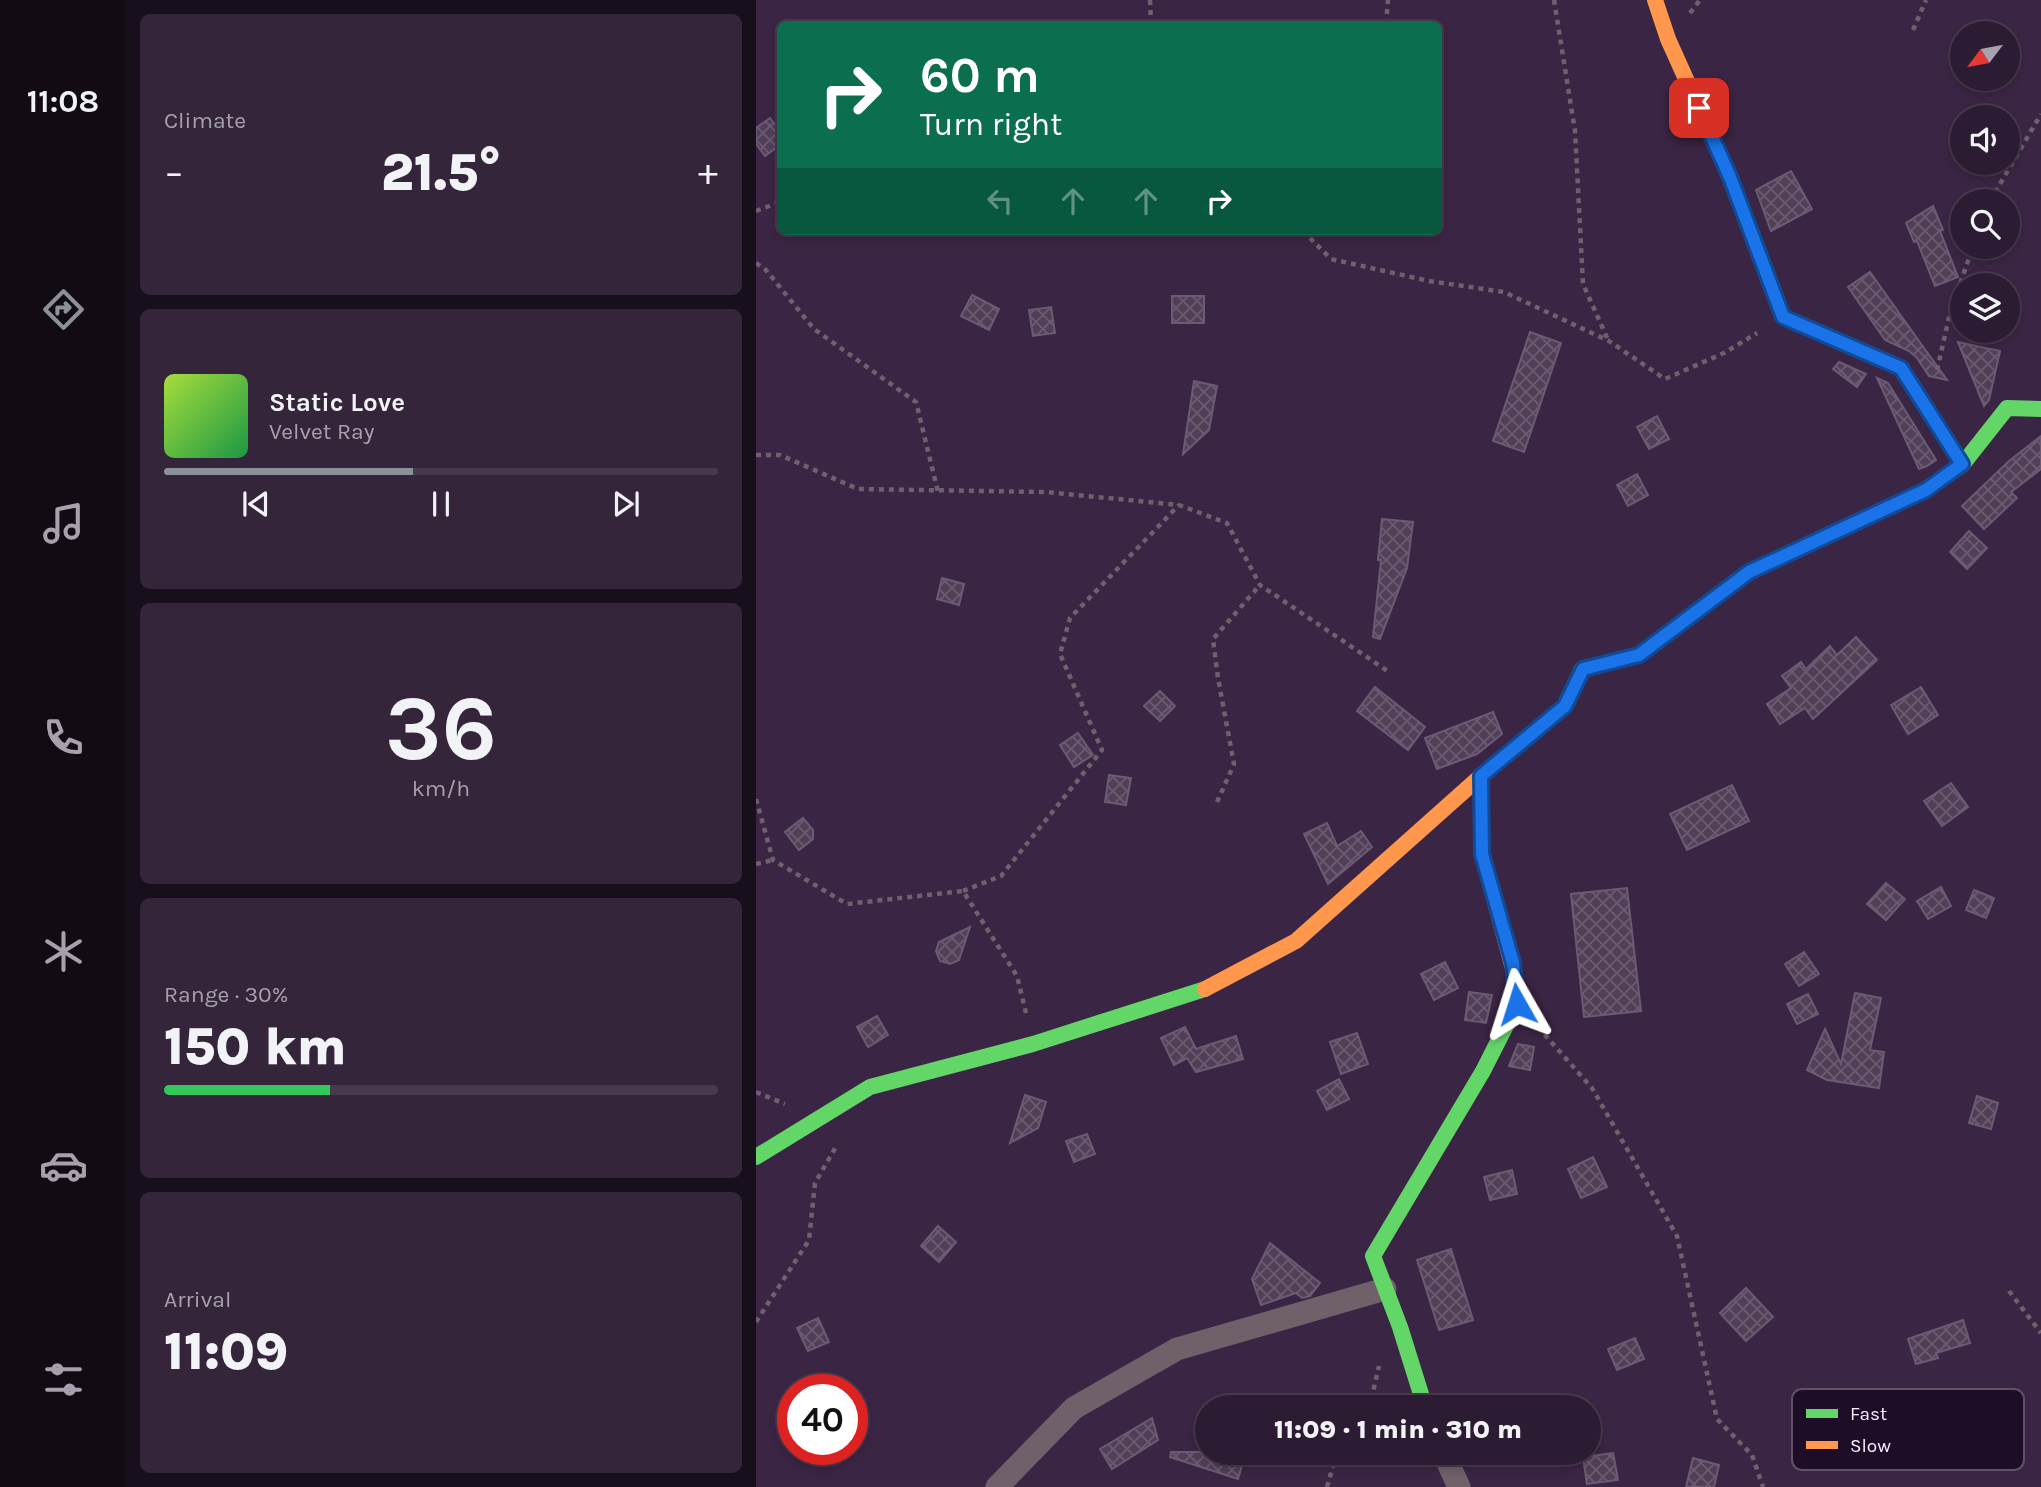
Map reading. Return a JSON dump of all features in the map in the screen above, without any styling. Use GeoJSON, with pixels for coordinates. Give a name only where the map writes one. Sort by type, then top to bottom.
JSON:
{"type":"FeatureCollection","features":[{"type":"Feature","properties":{"kind":"street"},"geometry":{"type":"LineString","coordinates":[[1656,0],[1668,39],[1730,177],[1783,317],[1901,368],[1962,464]]}},
{"type":"Feature","properties":{"kind":"street"},"geometry":{"type":"LineString","coordinates":[[756,1157],[870,1087],[1033,1044],[1213,986],[1296,941],[1481,776],[1565,706],[1583,669],[1639,655],[1749,572],[1926,490],[1962,464],[2007,408],[2041,409]]}},
{"type":"Feature","properties":{"kind":"street"},"geometry":{"type":"LineString","coordinates":[[1421,1395],[1400,1327],[1373,1256],[1483,1071],[1517,1004],[1513,963],[1482,854],[1481,776]]}},
{"type":"Feature","properties":{"kind":"street"},"geometry":{"type":"LineString","coordinates":[[997,1487],[1074,1408],[1177,1349],[1385,1289]]}},
{"type":"Feature","properties":{"kind":"street"},"geometry":{"type":"LineString","coordinates":[[1449,1465],[1459,1487]]}},
{"type":"Feature","properties":{"kind":"path"},"geometry":{"type":"LineString","coordinates":[[1150,0],[1151,21]]}},
{"type":"Feature","properties":{"kind":"path"},"geometry":{"type":"LineString","coordinates":[[1385,21],[1388,0]]}},
{"type":"Feature","properties":{"kind":"path"},"geometry":{"type":"LineString","coordinates":[[1554,0],[1575,131],[1583,284],[1609,341]]}},
{"type":"Feature","properties":{"kind":"path"},"geometry":{"type":"LineString","coordinates":[[1913,30],[1926,0]]}},
{"type":"Feature","properties":{"kind":"path"},"geometry":{"type":"LineString","coordinates":[[1997,189],[2041,114]]}},
{"type":"Feature","properties":{"kind":"path"},"geometry":{"type":"LineString","coordinates":[[756,211],[777,203]]}},
{"type":"Feature","properties":{"kind":"path"},"geometry":{"type":"LineString","coordinates":[[1307,235],[1331,260],[1429,281],[1504,292],[1609,341],[1665,379],[1724,353],[1783,317]]}},
{"type":"Feature","properties":{"kind":"path"},"geometry":{"type":"LineString","coordinates":[[1935,382],[1951,309],[1969,259]]}},
{"type":"Feature","properties":{"kind":"path"},"geometry":{"type":"LineString","coordinates":[[756,263],[766,270],[814,329],[916,402],[938,492]]}},
{"type":"Feature","properties":{"kind":"path"},"geometry":{"type":"LineString","coordinates":[[756,455],[780,455],[858,489],[1046,492],[1179,505],[1227,523],[1260,585],[1389,671]]}},
{"type":"Feature","properties":{"kind":"path"},"geometry":{"type":"LineString","coordinates":[[756,799],[774,860],[847,904],[963,891],[1001,876],[1102,750],[1060,654],[1070,618],[1179,505]]}},
{"type":"Feature","properties":{"kind":"path"},"geometry":{"type":"LineString","coordinates":[[1217,802],[1234,764],[1213,639],[1260,585]]}},
{"type":"Feature","properties":{"kind":"path"},"geometry":{"type":"LineString","coordinates":[[756,864],[774,860]]}},
{"type":"Feature","properties":{"kind":"path"},"geometry":{"type":"LineString","coordinates":[[963,891],[1017,976],[1033,1044]]}},
{"type":"Feature","properties":{"kind":"path"},"geometry":{"type":"LineString","coordinates":[[1517,1004],[1592,1088],[1677,1236],[1717,1419],[1752,1455],[1763,1487]]}},
{"type":"Feature","properties":{"kind":"path"},"geometry":{"type":"LineString","coordinates":[[756,1322],[809,1240],[815,1183],[843,1135]]}},
{"type":"Feature","properties":{"kind":"path"},"geometry":{"type":"LineString","coordinates":[[2008,1291],[2041,1333]]}},
{"type":"Feature","properties":{"kind":"path"},"geometry":{"type":"LineString","coordinates":[[1327,1487],[1333,1465]]}},
{"type":"Feature","properties":{"kind":"building"},"geometry":{"type":"Polygon","coordinates":[[[770,118],[777,127],[777,147],[765,156],[756,144],[756,128],[770,118]]]}},
{"type":"Feature","properties":{"kind":"building"},"geometry":{"type":"Polygon","coordinates":[[[1791,171],[1812,209],[1771,231],[1756,190],[1791,171]]]}},
{"type":"Feature","properties":{"kind":"building"},"geometry":{"type":"Polygon","coordinates":[[[1933,206],[1956,273],[1950,273],[1950,280],[1935,286],[1917,241],[1914,242],[1906,223],[1933,206]]]}},
{"type":"Feature","properties":{"kind":"building"},"geometry":{"type":"Polygon","coordinates":[[[1870,272],[1947,380],[1929,376],[1909,351],[1885,340],[1848,287],[1870,272]]]}},
{"type":"Feature","properties":{"kind":"building"},"geometry":{"type":"Polygon","coordinates":[[[972,295],[999,309],[989,330],[961,316],[972,295]]]}},
{"type":"Feature","properties":{"kind":"building"},"geometry":{"type":"Polygon","coordinates":[[[1172,296],[1204,296],[1204,323],[1172,323],[1172,296]]]}},
{"type":"Feature","properties":{"kind":"building"},"geometry":{"type":"Polygon","coordinates":[[[1051,307],[1055,333],[1033,336],[1029,310],[1051,307]]]}},
{"type":"Feature","properties":{"kind":"building"},"geometry":{"type":"Polygon","coordinates":[[[1530,332],[1561,343],[1524,452],[1493,441],[1530,332]]]}},
{"type":"Feature","properties":{"kind":"building"},"geometry":{"type":"Polygon","coordinates":[[[1958,343],[2000,351],[1989,400],[1984,406],[1958,343]]]}},
{"type":"Feature","properties":{"kind":"building"},"geometry":{"type":"Polygon","coordinates":[[[1839,362],[1866,374],[1857,387],[1833,369],[1839,362]]]}},
{"type":"Feature","properties":{"kind":"building"},"geometry":{"type":"Polygon","coordinates":[[[1877,378],[1888,383],[1936,460],[1927,466],[1919,469],[1877,378]]]}},
{"type":"Feature","properties":{"kind":"building"},"geometry":{"type":"Polygon","coordinates":[[[1194,381],[1217,386],[1209,430],[1183,454],[1194,381]]]}},
{"type":"Feature","properties":{"kind":"building"},"geometry":{"type":"Polygon","coordinates":[[[1657,416],[1669,439],[1649,449],[1637,427],[1657,416]]]}},
{"type":"Feature","properties":{"kind":"building"},"geometry":{"type":"Polygon","coordinates":[[[2041,436],[2041,469],[2011,492],[2017,498],[1984,529],[1962,506],[2009,461],[2041,436]]]}},
{"type":"Feature","properties":{"kind":"building"},"geometry":{"type":"Polygon","coordinates":[[[1637,474],[1648,495],[1628,506],[1617,485],[1637,474]]]}},
{"type":"Feature","properties":{"kind":"building"},"geometry":{"type":"Polygon","coordinates":[[[1382,519],[1413,522],[1407,568],[1380,639],[1373,637],[1381,560],[1378,560],[1382,519]]]}},
{"type":"Feature","properties":{"kind":"building"},"geometry":{"type":"Polygon","coordinates":[[[1969,531],[1987,548],[1967,569],[1950,552],[1969,531]]]}},
{"type":"Feature","properties":{"kind":"building"},"geometry":{"type":"Polygon","coordinates":[[[942,578],[964,584],[959,605],[937,599],[942,578]]]}},
{"type":"Feature","properties":{"kind":"building"},"geometry":{"type":"Polygon","coordinates":[[[1856,637],[1877,660],[1813,719],[1805,708],[1780,724],[1767,704],[1791,688],[1782,676],[1801,662],[1806,669],[1830,646],[1837,655],[1856,637]]]}},
{"type":"Feature","properties":{"kind":"building"},"geometry":{"type":"Polygon","coordinates":[[[1375,687],[1425,727],[1408,750],[1357,711],[1375,687]]]}},
{"type":"Feature","properties":{"kind":"building"},"geometry":{"type":"Polygon","coordinates":[[[1921,687],[1938,715],[1908,734],[1891,705],[1921,687]]]}},
{"type":"Feature","properties":{"kind":"building"},"geometry":{"type":"Polygon","coordinates":[[[1160,691],[1175,706],[1160,721],[1144,706],[1160,691]]]}},
{"type":"Feature","properties":{"kind":"building"},"geometry":{"type":"Polygon","coordinates":[[[1493,712],[1502,734],[1477,754],[1437,769],[1425,738],[1493,712]]]}},
{"type":"Feature","properties":{"kind":"building"},"geometry":{"type":"Polygon","coordinates":[[[1078,733],[1093,755],[1074,767],[1060,745],[1078,733]]]}},
{"type":"Feature","properties":{"kind":"building"},"geometry":{"type":"Polygon","coordinates":[[[1109,775],[1131,778],[1126,805],[1105,802],[1109,775]]]}},
{"type":"Feature","properties":{"kind":"building"},"geometry":{"type":"Polygon","coordinates":[[[1951,783],[1968,807],[1942,826],[1924,801],[1951,783]]]}},
{"type":"Feature","properties":{"kind":"building"},"geometry":{"type":"Polygon","coordinates":[[[1732,785],[1749,821],[1687,850],[1670,814],[1732,785]]]}},
{"type":"Feature","properties":{"kind":"building"},"geometry":{"type":"Polygon","coordinates":[[[803,818],[813,830],[813,839],[799,850],[785,832],[803,818]]]}},
{"type":"Feature","properties":{"kind":"building"},"geometry":{"type":"Polygon","coordinates":[[[1327,823],[1337,846],[1361,831],[1372,847],[1328,884],[1304,834],[1327,823]]]}},
{"type":"Feature","properties":{"kind":"building"},"geometry":{"type":"Polygon","coordinates":[[[1886,883],[1905,899],[1886,920],[1867,904],[1886,883]]]}},
{"type":"Feature","properties":{"kind":"building"},"geometry":{"type":"Polygon","coordinates":[[[1941,887],[1951,906],[1928,919],[1917,901],[1941,887]]]}},
{"type":"Feature","properties":{"kind":"building"},"geometry":{"type":"Polygon","coordinates":[[[1627,888],[1641,1011],[1584,1017],[1571,894],[1627,888]]]}},
{"type":"Feature","properties":{"kind":"building"},"geometry":{"type":"Polygon","coordinates":[[[1974,890],[1994,898],[1986,918],[1966,910],[1974,890]]]}},
{"type":"Feature","properties":{"kind":"building"},"geometry":{"type":"Polygon","coordinates":[[[970,927],[959,960],[950,964],[940,961],[936,951],[939,942],[970,927]]]}},
{"type":"Feature","properties":{"kind":"building"},"geometry":{"type":"Polygon","coordinates":[[[1804,952],[1819,974],[1799,986],[1785,964],[1804,952]]]}},
{"type":"Feature","properties":{"kind":"building"},"geometry":{"type":"Polygon","coordinates":[[[1445,962],[1458,988],[1434,1000],[1421,974],[1445,962]]]}},
{"type":"Feature","properties":{"kind":"building"},"geometry":{"type":"Polygon","coordinates":[[[1469,992],[1492,995],[1486,1023],[1465,1020],[1469,992]]]}},
{"type":"Feature","properties":{"kind":"building"},"geometry":{"type":"Polygon","coordinates":[[[1855,993],[1881,998],[1870,1050],[1884,1052],[1879,1088],[1827,1080],[1807,1070],[1825,1029],[1841,1064],[1855,993]]]}},
{"type":"Feature","properties":{"kind":"building"},"geometry":{"type":"Polygon","coordinates":[[[1808,994],[1818,1014],[1797,1024],[1787,1004],[1808,994]]]}},
{"type":"Feature","properties":{"kind":"building"},"geometry":{"type":"Polygon","coordinates":[[[877,1016],[888,1035],[868,1047],[857,1027],[877,1016]]]}},
{"type":"Feature","properties":{"kind":"building"},"geometry":{"type":"Polygon","coordinates":[[[1185,1027],[1196,1049],[1236,1036],[1243,1059],[1196,1072],[1187,1058],[1174,1065],[1161,1038],[1185,1027]]]}},
{"type":"Feature","properties":{"kind":"building"},"geometry":{"type":"Polygon","coordinates":[[[1357,1033],[1368,1064],[1341,1074],[1330,1042],[1357,1033]]]}},
{"type":"Feature","properties":{"kind":"building"},"geometry":{"type":"Polygon","coordinates":[[[1518,1044],[1534,1047],[1530,1070],[1509,1066],[1518,1044]]]}},
{"type":"Feature","properties":{"kind":"building"},"geometry":{"type":"Polygon","coordinates":[[[1339,1079],[1349,1099],[1327,1110],[1317,1091],[1339,1079]]]}},
{"type":"Feature","properties":{"kind":"building"},"geometry":{"type":"Polygon","coordinates":[[[1025,1095],[1046,1102],[1038,1128],[1010,1143],[1025,1095]]]}},
{"type":"Feature","properties":{"kind":"building"},"geometry":{"type":"Polygon","coordinates":[[[1977,1096],[1998,1103],[1991,1129],[1969,1123],[1977,1096]]]}},
{"type":"Feature","properties":{"kind":"building"},"geometry":{"type":"Polygon","coordinates":[[[1087,1134],[1095,1154],[1074,1162],[1066,1141],[1087,1134]]]}},
{"type":"Feature","properties":{"kind":"building"},"geometry":{"type":"Polygon","coordinates":[[[1593,1157],[1607,1187],[1581,1198],[1568,1169],[1593,1157]]]}},
{"type":"Feature","properties":{"kind":"building"},"geometry":{"type":"Polygon","coordinates":[[[1512,1170],[1517,1194],[1490,1200],[1484,1177],[1512,1170]]]}},
{"type":"Feature","properties":{"kind":"building"},"geometry":{"type":"Polygon","coordinates":[[[938,1226],[956,1242],[939,1262],[921,1246],[938,1226]]]}},
{"type":"Feature","properties":{"kind":"building"},"geometry":{"type":"Polygon","coordinates":[[[1270,1243],[1320,1283],[1310,1296],[1302,1298],[1296,1293],[1261,1305],[1252,1279],[1270,1243]]]}},
{"type":"Feature","properties":{"kind":"building"},"geometry":{"type":"Polygon","coordinates":[[[1451,1249],[1473,1320],[1439,1330],[1417,1260],[1451,1249]]]}},
{"type":"Feature","properties":{"kind":"building"},"geometry":{"type":"Polygon","coordinates":[[[1746,1288],[1773,1317],[1746,1341],[1720,1313],[1746,1288]]]}},
{"type":"Feature","properties":{"kind":"building"},"geometry":{"type":"Polygon","coordinates":[[[818,1318],[829,1342],[808,1351],[797,1328],[818,1318]]]}},
{"type":"Feature","properties":{"kind":"building"},"geometry":{"type":"Polygon","coordinates":[[[1963,1320],[1970,1343],[1936,1353],[1938,1358],[1916,1364],[1908,1339],[1963,1320]]]}},
{"type":"Feature","properties":{"kind":"building"},"geometry":{"type":"Polygon","coordinates":[[[1635,1338],[1644,1359],[1617,1370],[1608,1349],[1635,1338]]]}},
{"type":"Feature","properties":{"kind":"building"},"geometry":{"type":"Polygon","coordinates":[[[1152,1418],[1158,1440],[1112,1469],[1100,1449],[1152,1418]]]}},
{"type":"Feature","properties":{"kind":"building"},"geometry":{"type":"Polygon","coordinates":[[[1171,1452],[1195,1452],[1195,1465],[1242,1465],[1238,1479],[1170,1457],[1171,1452]]]}},
{"type":"Feature","properties":{"kind":"building"},"geometry":{"type":"Polygon","coordinates":[[[1613,1453],[1618,1480],[1587,1484],[1584,1465],[1601,1465],[1601,1455],[1613,1453]]]}},
{"type":"Feature","properties":{"kind":"building"},"geometry":{"type":"Polygon","coordinates":[[[1693,1458],[1719,1465],[1714,1487],[1686,1487],[1693,1458]]]}},
{"type":"Feature","properties":{"kind":"traffic: fast"},"geometry":{"type":"LineString","coordinates":[[1915,390],[1962,465]]}},
{"type":"Feature","properties":{"kind":"traffic: fast"},"geometry":{"type":"LineString","coordinates":[[1567,701],[1582,669],[1639,655],[1749,572],[1926,490],[1962,465],[2007,408],[2041,409]]}},
{"type":"Feature","properties":{"kind":"traffic: fast"},"geometry":{"type":"LineString","coordinates":[[1421,1395],[1400,1327],[1373,1256],[1483,1071],[1517,1004],[1514,972]]}},
{"type":"Feature","properties":{"kind":"traffic: fast"},"geometry":{"type":"LineString","coordinates":[[756,1157],[870,1087],[1033,1044],[1205,989]]}},
{"type":"Feature","properties":{"kind":"traffic: slow"},"geometry":{"type":"LineString","coordinates":[[1655,0],[1668,39],[1730,177],[1783,317],[1901,368],[1915,390]]}},
{"type":"Feature","properties":{"kind":"traffic: slow"},"geometry":{"type":"LineString","coordinates":[[1205,989],[1296,941],[1481,776],[1565,706],[1567,701]]}},
{"type":"Feature","properties":{"kind":"traffic: slow"},"geometry":{"type":"LineString","coordinates":[[1481,776],[1482,854],[1514,972]]}},
{"type":"Feature","properties":{"kind":"route"},"geometry":{"type":"LineString","coordinates":[[1517,1004],[1513,963],[1482,854],[1481,776],[1565,706],[1583,669],[1639,655],[1749,572],[1926,490],[1962,464],[1901,368],[1783,317],[1730,177],[1699,108]]}}]}
